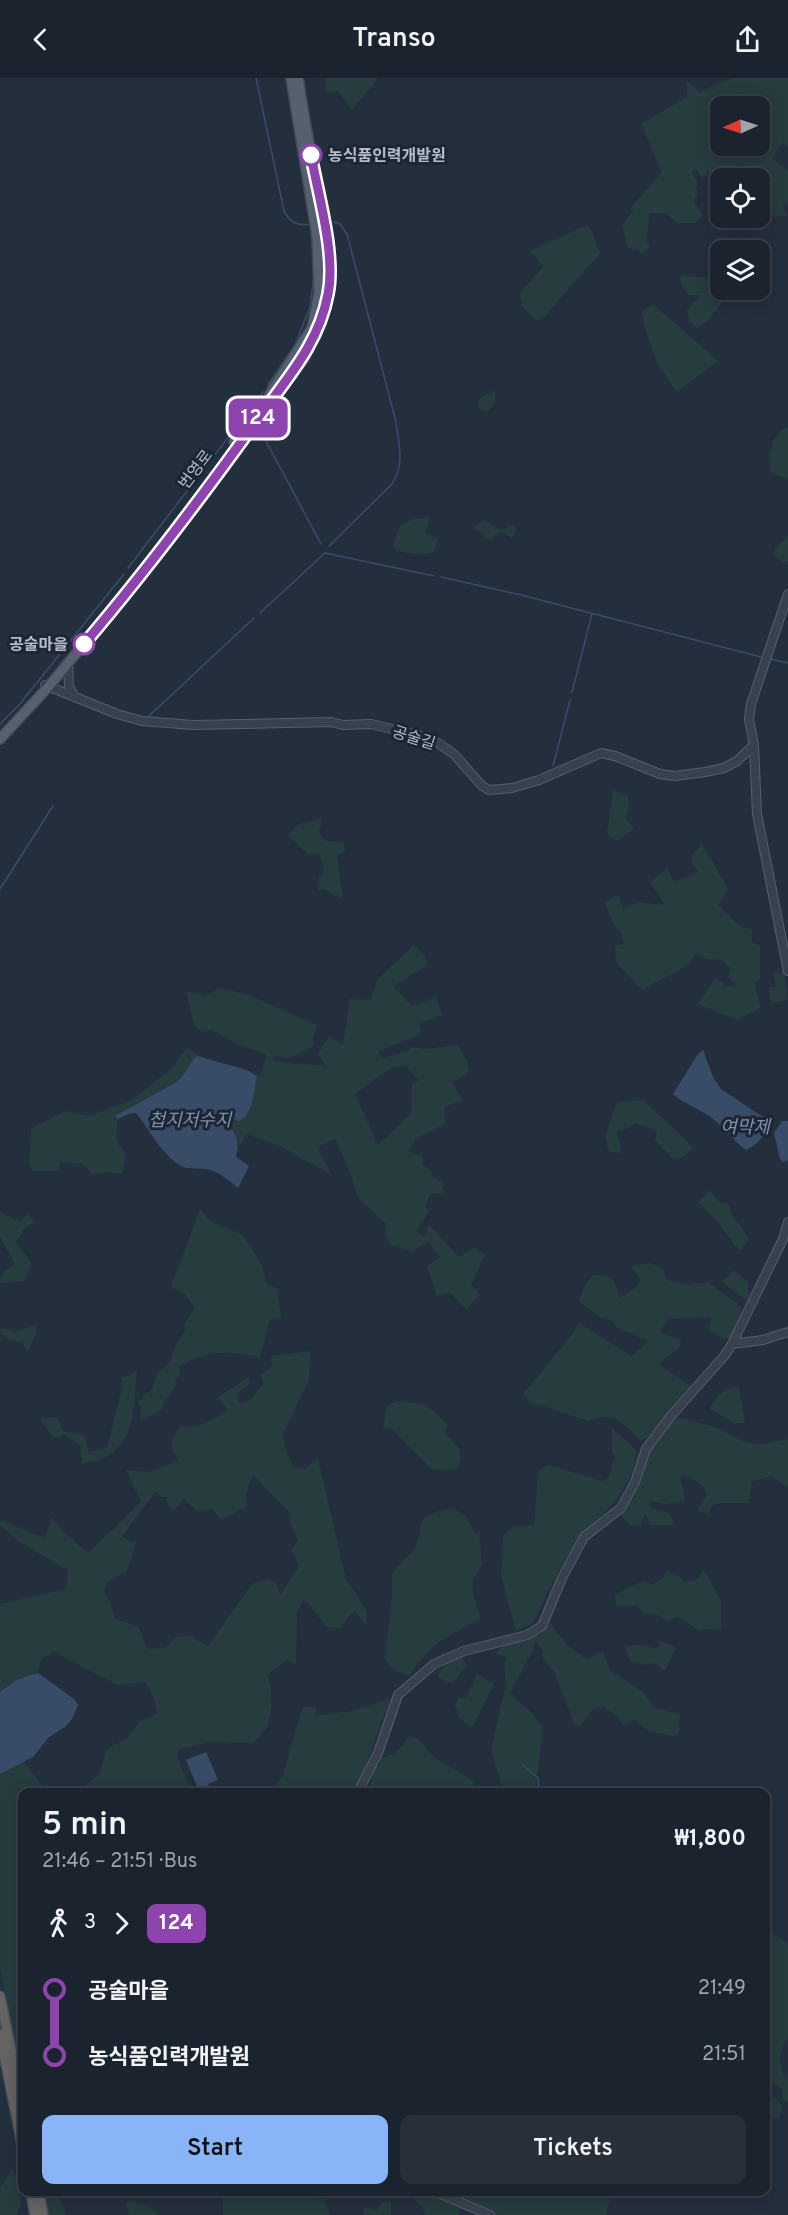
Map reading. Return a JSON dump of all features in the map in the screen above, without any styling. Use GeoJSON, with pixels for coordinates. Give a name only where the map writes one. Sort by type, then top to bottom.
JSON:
{"type":"FeatureCollection","features":[{"type":"Feature","properties":{"kind":"highway"},"geometry":{"type":"LineString","coordinates":[[0,1996],[18,2084]]}},
{"type":"Feature","properties":{"kind":"highway"},"geometry":{"type":"LineString","coordinates":[[0,2034],[18,2124]]}},
{"type":"Feature","properties":{"kind":"highway"},"geometry":{"type":"LineString","coordinates":[[32,2196],[35,2215]]}},
{"type":"Feature","properties":{"kind":"highway"},"geometry":{"type":"LineString","coordinates":[[40,2196],[43,2215]]}},
{"type":"Feature","properties":{"kind":"main road","name":"번영로"},"geometry":{"type":"LineString","coordinates":[[0,732],[47,685],[133,576],[271,392],[312,328],[319,294],[317,236],[291,78]]}},
{"type":"Feature","properties":{"kind":"main road","name":"번영로"},"geometry":{"type":"LineString","coordinates":[[0,739],[138,580],[303,360],[322,322],[329,291],[325,222],[298,78]]}},
{"type":"Feature","properties":{"kind":"street"},"geometry":{"type":"LineString","coordinates":[[788,594],[751,704],[749,719],[754,745],[757,814],[788,971]]}},
{"type":"Feature","properties":{"kind":"street"},"geometry":{"type":"LineString","coordinates":[[68,662],[69,686],[75,698]]}},
{"type":"Feature","properties":{"kind":"street","name":"공술길"},"geometry":{"type":"LineString","coordinates":[[47,685],[127,717],[160,723],[202,725],[331,722],[343,725],[371,724],[391,728],[422,736],[438,743],[455,755],[482,786],[489,790],[512,788],[539,780],[601,753],[668,775],[705,772],[724,768],[737,761],[754,745]]}},
{"type":"Feature","properties":{"kind":"street"},"geometry":{"type":"LineString","coordinates":[[360,1788],[378,1753],[398,1695],[434,1664],[464,1651],[527,1635],[542,1626],[562,1578],[584,1537],[621,1508],[635,1482],[646,1449],[732,1344],[783,1239],[788,1222]]}},
{"type":"Feature","properties":{"kind":"street"},"geometry":{"type":"LineString","coordinates":[[732,1344],[763,1340],[788,1332]]}},
{"type":"Feature","properties":{"kind":"street"},"geometry":{"type":"LineString","coordinates":[[445,2196],[490,2215]]}},
{"type":"Feature","properties":{"kind":"green space"},"geometry":{"type":"Polygon","coordinates":[[[325,78],[378,78],[352,110],[338,91],[326,93],[325,78]]]}},
{"type":"Feature","properties":{"kind":"green space"},"geometry":{"type":"Polygon","coordinates":[[[733,78],[788,78],[788,147],[783,143],[772,158],[788,171],[788,204],[783,203],[786,216],[770,215],[770,168],[746,168],[742,163],[741,168],[726,168],[726,166],[710,168],[710,174],[701,178],[697,169],[691,170],[698,184],[696,188],[698,193],[694,201],[703,216],[696,223],[677,223],[666,213],[649,213],[647,242],[650,247],[641,254],[638,250],[628,248],[622,226],[634,210],[630,209],[662,172],[641,124],[687,97],[686,80],[699,92],[733,78]]]}},
{"type":"Feature","properties":{"kind":"green space"},"geometry":{"type":"Polygon","coordinates":[[[587,225],[601,253],[546,316],[537,321],[522,306],[520,293],[543,266],[530,251],[587,225]]]}},
{"type":"Feature","properties":{"kind":"green space"},"geometry":{"type":"Polygon","coordinates":[[[680,276],[710,278],[710,300],[723,300],[706,323],[697,328],[689,321],[687,310],[701,295],[689,295],[682,287],[680,276]]]}},
{"type":"Feature","properties":{"kind":"green space"},"geometry":{"type":"Polygon","coordinates":[[[653,304],[718,361],[677,392],[659,364],[647,334],[642,312],[653,304]]]}},
{"type":"Feature","properties":{"kind":"green space"},"geometry":{"type":"Polygon","coordinates":[[[495,390],[494,402],[487,412],[477,407],[479,399],[495,390]]]}},
{"type":"Feature","properties":{"kind":"green space"},"geometry":{"type":"Polygon","coordinates":[[[788,426],[788,480],[771,472],[770,452],[774,440],[788,426]]]}},
{"type":"Feature","properties":{"kind":"green space"},"geometry":{"type":"Polygon","coordinates":[[[430,517],[425,532],[438,539],[434,552],[415,554],[396,550],[393,545],[400,525],[430,517]]]}},
{"type":"Feature","properties":{"kind":"green space"},"geometry":{"type":"Polygon","coordinates":[[[484,520],[500,530],[505,530],[507,525],[515,526],[516,531],[512,538],[503,532],[496,534],[491,540],[483,538],[485,534],[472,528],[484,520]]]}},
{"type":"Feature","properties":{"kind":"green space"},"geometry":{"type":"Polygon","coordinates":[[[788,536],[788,561],[783,563],[773,555],[775,549],[788,536]]]}},
{"type":"Feature","properties":{"kind":"green space"},"geometry":{"type":"Polygon","coordinates":[[[613,790],[628,795],[629,809],[625,817],[634,829],[617,841],[607,833],[613,790]]]}},
{"type":"Feature","properties":{"kind":"green space"},"geometry":{"type":"Polygon","coordinates":[[[322,819],[319,833],[326,841],[344,842],[345,852],[337,856],[343,899],[323,889],[318,891],[319,876],[323,876],[324,868],[319,854],[308,854],[288,835],[299,824],[322,819]]]}},
{"type":"Feature","properties":{"kind":"green space"},"geometry":{"type":"Polygon","coordinates":[[[702,843],[728,890],[718,905],[739,925],[752,930],[752,943],[760,945],[760,979],[754,983],[761,1008],[737,1020],[698,1004],[715,978],[722,982],[724,987],[735,985],[728,976],[731,969],[722,960],[707,959],[696,953],[688,965],[642,990],[616,962],[615,946],[624,944],[621,932],[614,926],[604,902],[618,895],[624,909],[637,902],[665,905],[650,882],[667,868],[674,882],[698,872],[690,858],[702,843]]]}},
{"type":"Feature","properties":{"kind":"green space"},"geometry":{"type":"Polygon","coordinates":[[[414,945],[424,955],[428,965],[393,986],[412,1006],[436,997],[442,1015],[419,1024],[421,1034],[379,1051],[379,1055],[384,1058],[408,1051],[411,1047],[426,1049],[457,1045],[467,1061],[469,1072],[452,1082],[462,1100],[444,1108],[445,1124],[416,1139],[409,1152],[422,1156],[422,1164],[432,1172],[432,1176],[445,1184],[442,1186],[444,1194],[430,1193],[425,1208],[429,1210],[417,1232],[424,1236],[429,1224],[458,1257],[474,1248],[485,1255],[471,1285],[480,1295],[467,1309],[449,1292],[437,1296],[427,1266],[440,1257],[428,1241],[412,1252],[391,1245],[386,1235],[386,1224],[359,1199],[335,1139],[317,1148],[332,1175],[280,1146],[247,1134],[239,1147],[234,1130],[228,1123],[253,1097],[257,1076],[262,1074],[266,1055],[233,1042],[212,1030],[202,1032],[194,1025],[186,991],[204,996],[222,988],[250,996],[317,1025],[313,1038],[314,1046],[290,1058],[275,1056],[273,1061],[326,1066],[318,1053],[329,1037],[343,1044],[350,999],[371,1000],[377,980],[414,945]],[[398,1066],[386,1071],[355,1094],[378,1145],[411,1113],[412,1083],[419,1080],[408,1069],[408,1066],[398,1066]]]}},
{"type":"Feature","properties":{"kind":"green space"},"geometry":{"type":"Polygon","coordinates":[[[784,972],[788,1000],[771,1003],[769,987],[776,987],[773,973],[784,972]]]}},
{"type":"Feature","properties":{"kind":"green space"},"geometry":{"type":"Polygon","coordinates":[[[188,1048],[200,1056],[194,1059],[177,1082],[151,1099],[116,1115],[119,1145],[126,1152],[122,1174],[105,1172],[93,1175],[83,1164],[59,1162],[60,1171],[32,1171],[29,1164],[31,1128],[65,1111],[89,1116],[130,1101],[170,1070],[188,1048]]]}},
{"type":"Feature","properties":{"kind":"green space"},"geometry":{"type":"Polygon","coordinates":[[[643,1100],[694,1148],[681,1158],[673,1159],[655,1141],[657,1130],[635,1123],[629,1128],[617,1131],[622,1153],[609,1152],[605,1136],[617,1102],[643,1100]]]}},
{"type":"Feature","properties":{"kind":"green space"},"geometry":{"type":"Polygon","coordinates":[[[710,1190],[720,1202],[729,1205],[732,1215],[749,1238],[742,1250],[735,1246],[719,1223],[698,1202],[710,1190]]]}},
{"type":"Feature","properties":{"kind":"green space"},"geometry":{"type":"Polygon","coordinates":[[[200,1208],[210,1221],[243,1235],[262,1265],[267,1286],[277,1288],[281,1317],[270,1320],[260,1357],[227,1353],[209,1354],[179,1367],[180,1376],[176,1379],[174,1388],[162,1410],[140,1421],[139,1401],[145,1393],[151,1391],[158,1372],[169,1363],[177,1343],[185,1332],[184,1324],[195,1308],[184,1293],[170,1287],[200,1208]]]}},
{"type":"Feature","properties":{"kind":"green space"},"geometry":{"type":"Polygon","coordinates":[[[0,1212],[21,1222],[27,1214],[35,1222],[25,1228],[16,1242],[31,1263],[25,1281],[0,1283],[3,1274],[15,1264],[0,1237],[0,1212]]]}},
{"type":"Feature","properties":{"kind":"green space"},"geometry":{"type":"Polygon","coordinates":[[[650,1263],[663,1269],[667,1280],[688,1285],[708,1282],[742,1307],[730,1338],[723,1338],[708,1331],[712,1319],[708,1317],[668,1319],[660,1332],[681,1340],[679,1348],[658,1364],[691,1386],[647,1438],[641,1441],[624,1424],[612,1418],[605,1417],[589,1421],[530,1402],[523,1394],[580,1323],[631,1356],[649,1341],[617,1328],[613,1321],[601,1318],[579,1301],[583,1289],[593,1275],[612,1277],[620,1298],[635,1288],[641,1280],[631,1266],[650,1263]]]}},
{"type":"Feature","properties":{"kind":"green space"},"geometry":{"type":"Polygon","coordinates":[[[734,1270],[748,1282],[749,1298],[744,1299],[722,1282],[734,1270]]]}},
{"type":"Feature","properties":{"kind":"green space"},"geometry":{"type":"Polygon","coordinates":[[[37,1325],[38,1328],[28,1353],[22,1343],[10,1340],[0,1333],[0,1329],[5,1328],[15,1332],[37,1325]]]}},
{"type":"Feature","properties":{"kind":"green space"},"geometry":{"type":"Polygon","coordinates":[[[310,1351],[309,1379],[282,1436],[292,1465],[304,1469],[318,1459],[346,1579],[366,1610],[367,1626],[354,1610],[341,1628],[327,1627],[304,1598],[297,1611],[296,1664],[287,1660],[267,1677],[272,1701],[269,1721],[254,1743],[209,1742],[178,1750],[179,1761],[190,1788],[83,1788],[100,1773],[106,1750],[128,1737],[140,1721],[157,1714],[154,1698],[146,1682],[118,1685],[54,1652],[41,1659],[38,1673],[16,1680],[0,1692],[0,1604],[66,1589],[68,1570],[21,1543],[0,1525],[0,1520],[45,1538],[52,1517],[61,1529],[88,1553],[141,1502],[126,1470],[150,1472],[179,1460],[172,1447],[178,1430],[182,1426],[194,1427],[206,1423],[228,1411],[218,1397],[249,1377],[250,1383],[236,1395],[240,1404],[251,1399],[263,1385],[261,1375],[272,1366],[271,1356],[310,1351]],[[253,1475],[246,1493],[246,1507],[221,1520],[212,1509],[198,1512],[184,1499],[174,1510],[166,1502],[168,1497],[162,1497],[155,1492],[122,1536],[131,1542],[137,1541],[126,1572],[107,1582],[104,1592],[111,1602],[115,1619],[139,1627],[147,1649],[165,1648],[176,1637],[190,1636],[208,1646],[252,1584],[267,1579],[276,1582],[280,1595],[299,1566],[291,1549],[298,1541],[290,1523],[291,1514],[253,1475]]]}},
{"type":"Feature","properties":{"kind":"green space"},"geometry":{"type":"Polygon","coordinates":[[[137,1371],[132,1416],[128,1430],[122,1442],[113,1452],[100,1459],[82,1463],[80,1445],[63,1434],[59,1438],[53,1437],[41,1421],[41,1418],[58,1417],[62,1431],[85,1435],[88,1452],[107,1448],[122,1388],[122,1378],[137,1371]]]}},
{"type":"Feature","properties":{"kind":"green space"},"geometry":{"type":"Polygon","coordinates":[[[739,1387],[745,1423],[734,1423],[710,1409],[721,1393],[739,1387]]]}},
{"type":"Feature","properties":{"kind":"green space"},"geometry":{"type":"Polygon","coordinates":[[[397,1401],[426,1406],[441,1418],[447,1425],[445,1433],[460,1453],[461,1458],[457,1469],[437,1470],[429,1467],[392,1429],[383,1428],[387,1406],[397,1401]]]}},
{"type":"Feature","properties":{"kind":"green space"},"geometry":{"type":"Polygon","coordinates":[[[677,1417],[712,1426],[748,1443],[764,1444],[788,1439],[788,1487],[771,1476],[752,1482],[749,1503],[712,1505],[708,1515],[697,1510],[707,1495],[703,1487],[693,1479],[680,1476],[685,1501],[665,1504],[650,1501],[649,1507],[669,1513],[676,1525],[652,1525],[645,1514],[640,1525],[631,1526],[620,1514],[631,1498],[647,1456],[671,1421],[677,1417]]]}},
{"type":"Feature","properties":{"kind":"green space"},"geometry":{"type":"Polygon","coordinates":[[[612,1428],[636,1450],[629,1480],[621,1493],[565,1560],[532,1625],[516,1630],[501,1576],[503,1537],[512,1526],[534,1526],[538,1471],[549,1465],[603,1481],[608,1478],[615,1456],[612,1453],[612,1428]]]}},
{"type":"Feature","properties":{"kind":"green space"},"geometry":{"type":"Polygon","coordinates":[[[452,1508],[467,1517],[475,1533],[479,1532],[482,1565],[472,1580],[481,1619],[458,1630],[432,1648],[409,1676],[393,1670],[385,1657],[392,1597],[392,1573],[416,1547],[422,1520],[436,1512],[452,1508]]]}},
{"type":"Feature","properties":{"kind":"green space"},"geometry":{"type":"Polygon","coordinates":[[[703,1570],[721,1600],[721,1629],[699,1630],[678,1617],[670,1621],[656,1614],[645,1614],[637,1606],[616,1606],[615,1595],[643,1581],[653,1584],[664,1578],[667,1571],[680,1577],[684,1583],[697,1579],[703,1570]]]}},
{"type":"Feature","properties":{"kind":"green space"},"geometry":{"type":"Polygon","coordinates":[[[550,1623],[567,1645],[586,1659],[603,1651],[610,1671],[644,1692],[653,1707],[680,1714],[679,1733],[674,1736],[652,1731],[643,1727],[636,1719],[623,1725],[617,1716],[603,1707],[593,1709],[579,1727],[574,1724],[555,1673],[543,1659],[543,1651],[535,1640],[534,1648],[511,1692],[543,1728],[535,1788],[503,1788],[491,1750],[506,1684],[504,1665],[507,1657],[495,1653],[507,1643],[535,1633],[539,1635],[550,1623]]]}},
{"type":"Feature","properties":{"kind":"green space"},"geometry":{"type":"Polygon","coordinates":[[[661,1641],[676,1648],[665,1671],[654,1663],[643,1665],[638,1662],[631,1663],[625,1647],[638,1645],[657,1649],[661,1641]]]}},
{"type":"Feature","properties":{"kind":"green space"},"geometry":{"type":"Polygon","coordinates":[[[461,1656],[467,1665],[454,1682],[445,1682],[437,1676],[446,1663],[461,1656]]]}},
{"type":"Feature","properties":{"kind":"green space"},"geometry":{"type":"Polygon","coordinates":[[[477,1674],[494,1684],[472,1728],[459,1717],[455,1705],[458,1698],[466,1698],[477,1674]]]}},
{"type":"Feature","properties":{"kind":"green space"},"geometry":{"type":"Polygon","coordinates":[[[391,1698],[365,1768],[380,1766],[380,1759],[396,1753],[409,1736],[418,1739],[434,1757],[475,1782],[473,1788],[367,1788],[372,1781],[365,1769],[357,1788],[274,1788],[282,1777],[303,1706],[317,1708],[314,1716],[352,1711],[391,1698]]]}},
{"type":"Feature","properties":{"kind":"green space"},"geometry":{"type":"Polygon","coordinates":[[[24,1762],[44,1788],[18,1788],[18,2058],[0,1967],[0,1774],[24,1762]]]}},
{"type":"Feature","properties":{"kind":"green space"},"geometry":{"type":"Polygon","coordinates":[[[770,1933],[786,1942],[788,1947],[788,2036],[780,2055],[782,2072],[786,2080],[788,2076],[788,2103],[783,2099],[781,2088],[770,2081],[770,1933]]]}},
{"type":"Feature","properties":{"kind":"green space"},"geometry":{"type":"Polygon","coordinates":[[[770,2097],[776,2098],[782,2106],[779,2118],[773,2120],[770,2113],[770,2097]]]}},
{"type":"Feature","properties":{"kind":"green space"},"geometry":{"type":"Polygon","coordinates":[[[12,2168],[21,2204],[17,2215],[0,2215],[0,2188],[12,2168]]]}},
{"type":"Feature","properties":{"kind":"green space"},"geometry":{"type":"Polygon","coordinates":[[[45,2196],[58,2196],[66,2215],[48,2215],[45,2196]]]}},
{"type":"Feature","properties":{"kind":"green space"},"geometry":{"type":"Polygon","coordinates":[[[223,2196],[293,2196],[324,2199],[330,2215],[223,2215],[223,2196]]]}},
{"type":"Feature","properties":{"kind":"green space"},"geometry":{"type":"Polygon","coordinates":[[[415,2196],[437,2196],[463,2207],[458,2212],[460,2215],[425,2215],[424,2210],[414,2199],[415,2196]]]}},
{"type":"Feature","properties":{"kind":"green space"},"geometry":{"type":"Polygon","coordinates":[[[458,2196],[608,2196],[606,2215],[499,2215],[458,2196]]]}},
{"type":"Feature","properties":{"kind":"green space"},"geometry":{"type":"Polygon","coordinates":[[[130,2201],[149,2206],[159,2215],[129,2215],[126,2204],[130,2201]]]}},
{"type":"Feature","properties":{"kind":"green space"},"geometry":{"type":"Polygon","coordinates":[[[385,2201],[391,2202],[391,2215],[364,2215],[363,2210],[367,2207],[377,2210],[385,2201]]]}},
{"type":"Feature","properties":{"kind":"water","name":"여막제"},"geometry":{"type":"Polygon","coordinates":[[[703,1050],[713,1077],[721,1089],[763,1117],[765,1128],[762,1137],[746,1150],[711,1117],[673,1094],[698,1054],[703,1050]]]}},
{"type":"Feature","properties":{"kind":"water","name":"첩지저수지"},"geometry":{"type":"Polygon","coordinates":[[[197,1056],[247,1070],[257,1076],[247,1114],[238,1121],[232,1118],[228,1123],[236,1138],[238,1147],[236,1157],[249,1166],[238,1188],[215,1172],[178,1164],[160,1147],[136,1113],[118,1119],[115,1116],[177,1082],[197,1056]]]}},
{"type":"Feature","properties":{"kind":"water"},"geometry":{"type":"Polygon","coordinates":[[[782,1121],[788,1121],[788,1160],[783,1162],[780,1159],[774,1133],[782,1121]]]}},
{"type":"Feature","properties":{"kind":"water"},"geometry":{"type":"Polygon","coordinates":[[[38,1673],[74,1699],[78,1705],[72,1719],[65,1727],[48,1738],[33,1757],[0,1774],[0,1692],[16,1680],[38,1673]]]}},
{"type":"Feature","properties":{"kind":"water"},"geometry":{"type":"Polygon","coordinates":[[[206,1752],[218,1780],[208,1784],[209,1787],[206,1788],[198,1788],[186,1760],[206,1752]]]}},
{"type":"Feature","properties":{"kind":"waterway"},"geometry":{"type":"LineString","coordinates":[[256,78],[284,211],[295,223],[311,224]]}},
{"type":"Feature","properties":{"kind":"waterway"},"geometry":{"type":"LineString","coordinates":[[329,546],[392,484],[400,461],[396,422],[347,234],[340,224],[334,222]]}},
{"type":"Feature","properties":{"kind":"waterway"},"geometry":{"type":"LineString","coordinates":[[311,232],[314,264]]}},
{"type":"Feature","properties":{"kind":"waterway"},"geometry":{"type":"LineString","coordinates":[[268,385],[295,345],[310,307],[314,275]]}},
{"type":"Feature","properties":{"kind":"waterway"},"geometry":{"type":"LineString","coordinates":[[128,568],[263,392]]}},
{"type":"Feature","properties":{"kind":"waterway"},"geometry":{"type":"LineString","coordinates":[[259,428],[321,544]]}},
{"type":"Feature","properties":{"kind":"waterway"},"geometry":{"type":"LineString","coordinates":[[260,613],[325,553],[434,576]]}},
{"type":"Feature","properties":{"kind":"waterway"},"geometry":{"type":"LineString","coordinates":[[0,724],[19,705],[124,574]]}},
{"type":"Feature","properties":{"kind":"waterway"},"geometry":{"type":"LineString","coordinates":[[441,577],[521,595],[761,657]]}},
{"type":"Feature","properties":{"kind":"waterway"},"geometry":{"type":"LineString","coordinates":[[572,692],[592,614]]}},
{"type":"Feature","properties":{"kind":"waterway"},"geometry":{"type":"LineString","coordinates":[[149,716],[254,618]]}},
{"type":"Feature","properties":{"kind":"waterway"},"geometry":{"type":"LineString","coordinates":[[770,659],[788,663]]}},
{"type":"Feature","properties":{"kind":"waterway"},"geometry":{"type":"LineString","coordinates":[[553,766],[570,700]]}},
{"type":"Feature","properties":{"kind":"waterway"},"geometry":{"type":"LineString","coordinates":[[0,889],[53,806]]}},
{"type":"Feature","properties":{"kind":"waterway"},"geometry":{"type":"LineString","coordinates":[[523,1765],[538,1778],[539,1788]]}},
{"type":"Feature","properties":{"kind":"bus line","name":"124"},"geometry":{"type":"LineString","coordinates":[[84,644],[138,580],[303,360],[322,322],[329,291],[329,261],[324,212],[311,155]]}},
{"type":"Feature","properties":{"kind":"place","name":"농식품인력개발원"},"geometry":{"type":"Point","coordinates":[311,155]}},
{"type":"Feature","properties":{"kind":"place","name":"공술마을"},"geometry":{"type":"Point","coordinates":[84,644]}}]}
